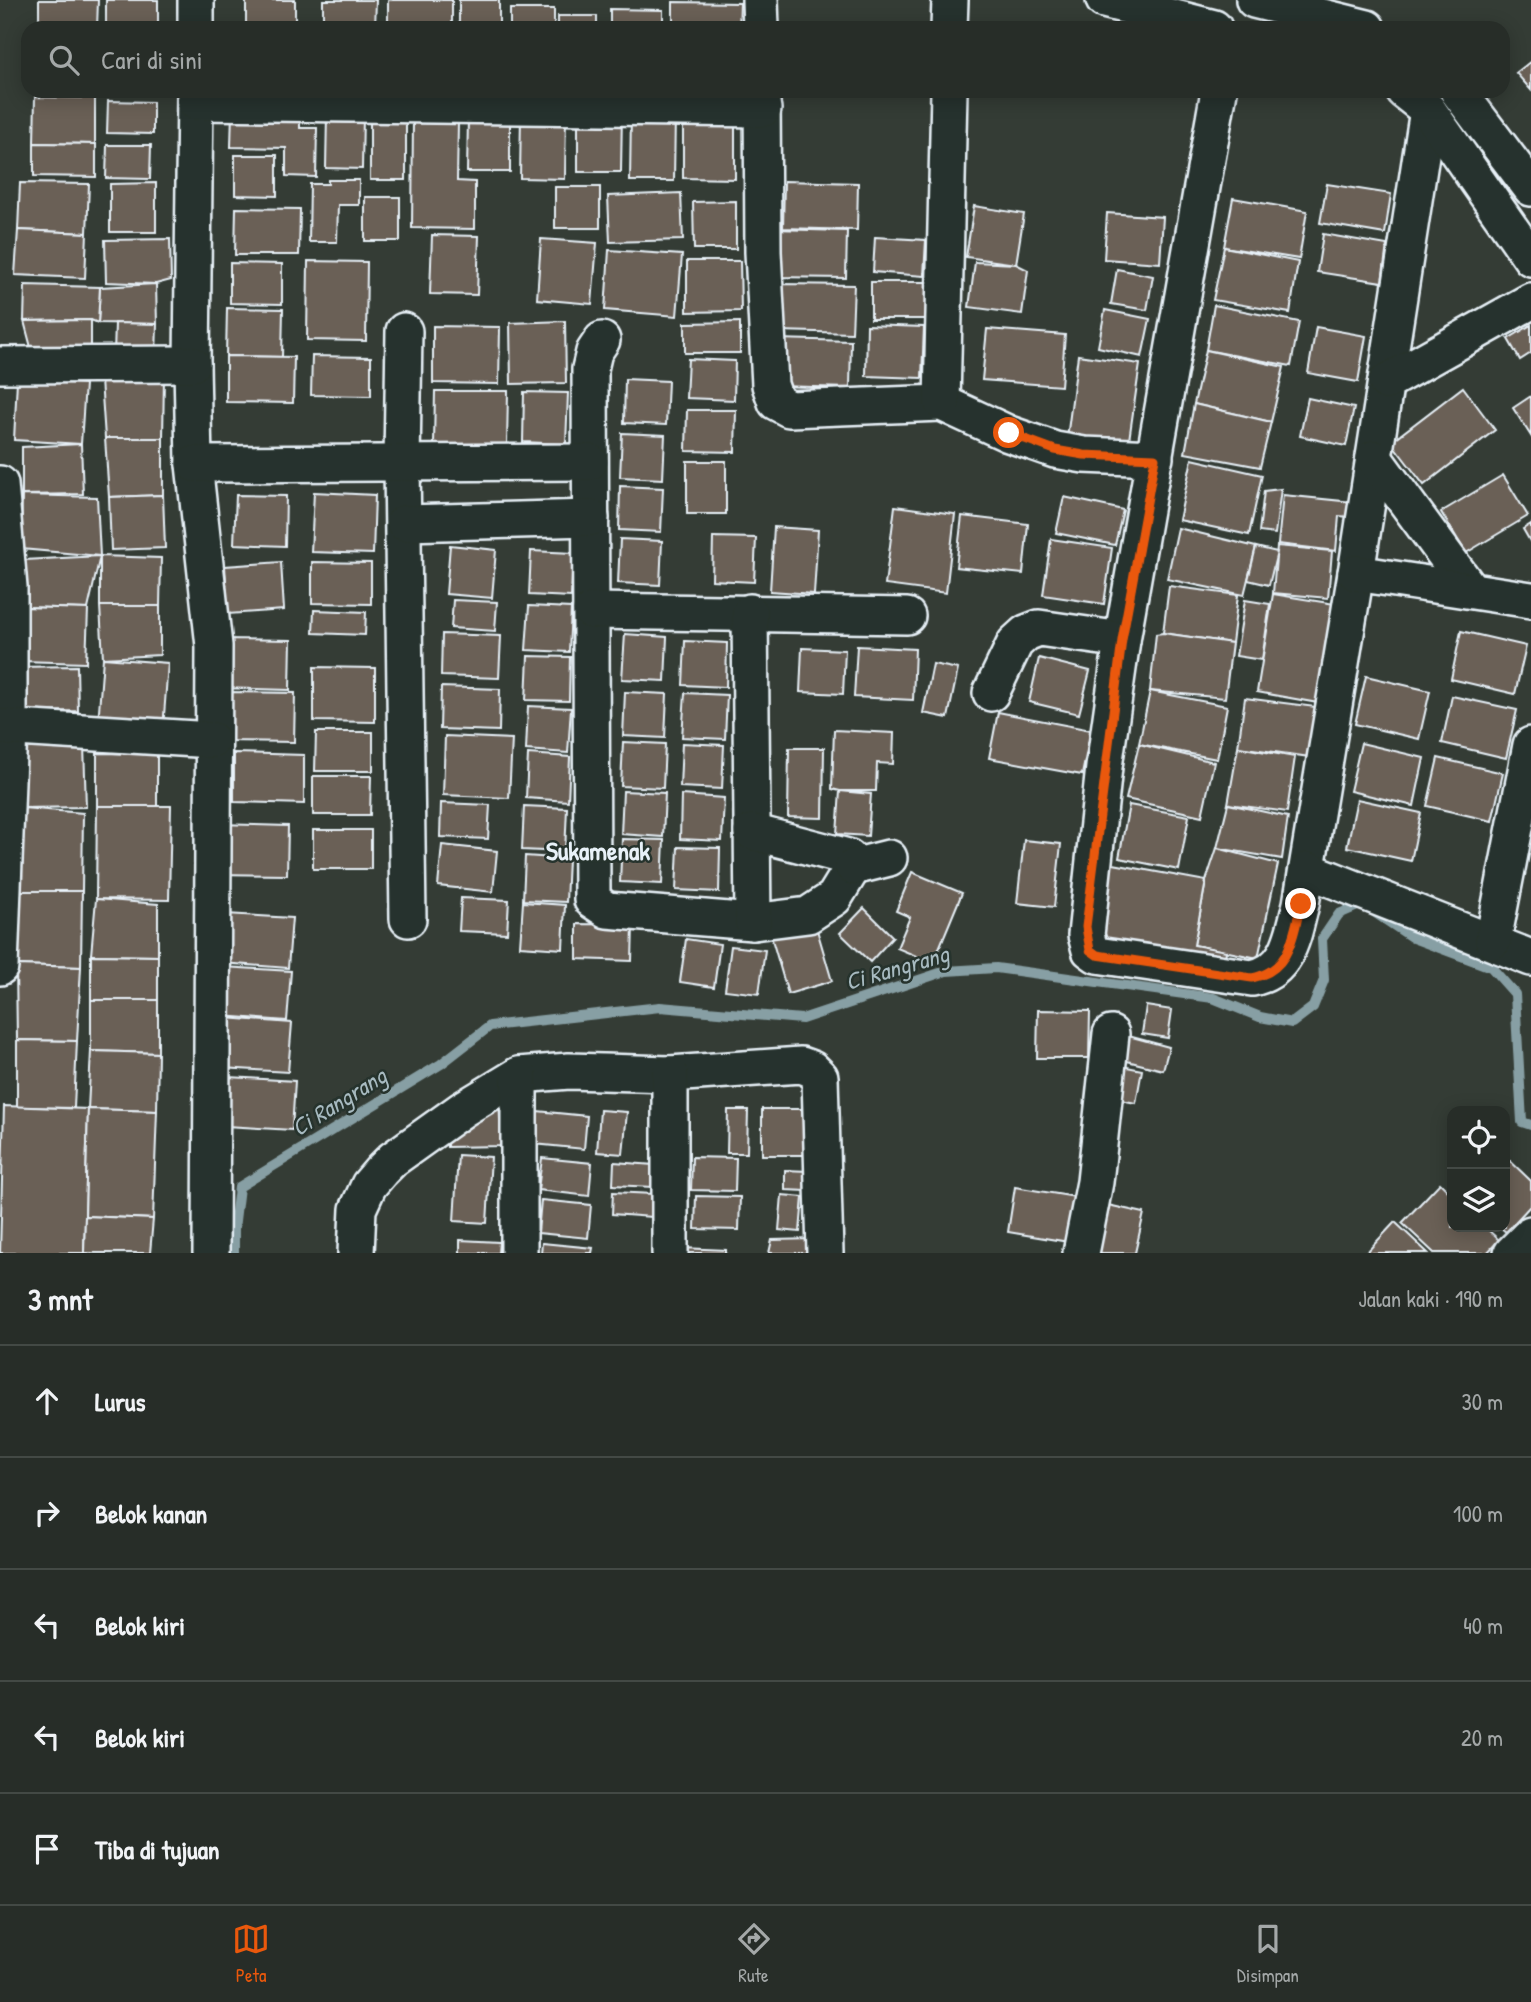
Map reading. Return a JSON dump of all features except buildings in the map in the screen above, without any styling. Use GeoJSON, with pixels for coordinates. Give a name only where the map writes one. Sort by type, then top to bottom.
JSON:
{"type":"FeatureCollection","features":[{"type":"Feature","properties":{"kind":"street"},"geometry":{"type":"LineString","coordinates":[[196,0],[196,21]]}},
{"type":"Feature","properties":{"kind":"street"},"geometry":{"type":"LineString","coordinates":[[760,0],[761,21]]}},
{"type":"Feature","properties":{"kind":"street"},"geometry":{"type":"LineString","coordinates":[[950,0],[950,21]]}},
{"type":"Feature","properties":{"kind":"street"},"geometry":{"type":"LineString","coordinates":[[1104,0],[1186,21]]}},
{"type":"Feature","properties":{"kind":"street"},"geometry":{"type":"LineString","coordinates":[[1254,0],[1339,21]]}},
{"type":"Feature","properties":{"kind":"street"},"geometry":{"type":"LineString","coordinates":[[195,98],[192,364],[194,464],[214,646],[211,1253]]}},
{"type":"Feature","properties":{"kind":"street"},"geometry":{"type":"LineString","coordinates":[[384,98],[762,100],[763,252],[772,396],[776,402],[789,409],[942,404],[1055,450],[1084,455],[1155,458]]}},
{"type":"Feature","properties":{"kind":"street"},"geometry":{"type":"LineString","coordinates":[[942,404],[949,98]]}},
{"type":"Feature","properties":{"kind":"street"},"geometry":{"type":"LineString","coordinates":[[1218,98],[1122,640],[1086,927],[1090,950],[1097,955],[1252,978],[1276,968],[1291,946],[1308,870],[1386,382],[1416,101]]}},
{"type":"Feature","properties":{"kind":"street"},"geometry":{"type":"LineString","coordinates":[[1463,98],[1531,188]]}},
{"type":"Feature","properties":{"kind":"street"},"geometry":{"type":"LineString","coordinates":[[1416,101],[1531,258]]}},
{"type":"Feature","properties":{"kind":"street"},"geometry":{"type":"LineString","coordinates":[[1386,382],[1531,301]]}},
{"type":"Feature","properties":{"kind":"street"},"geometry":{"type":"LineString","coordinates":[[404,331],[402,463],[408,919]]}},
{"type":"Feature","properties":{"kind":"street"},"geometry":{"type":"LineString","coordinates":[[602,340],[594,352],[590,369],[592,900],[607,910],[754,922],[808,915],[818,910],[834,898],[853,867],[848,857],[752,832]]}},
{"type":"Feature","properties":{"kind":"street"},"geometry":{"type":"LineString","coordinates":[[0,365],[192,364]]}},
{"type":"Feature","properties":{"kind":"street"},"geometry":{"type":"LineString","coordinates":[[1374,458],[1470,589]]}},
{"type":"Feature","properties":{"kind":"street"},"geometry":{"type":"LineString","coordinates":[[194,464],[590,462]]}},
{"type":"Feature","properties":{"kind":"street"},"geometry":{"type":"LineString","coordinates":[[0,484],[9,587],[0,967]]}},
{"type":"Feature","properties":{"kind":"street"},"geometry":{"type":"LineString","coordinates":[[404,523],[591,517]]}},
{"type":"Feature","properties":{"kind":"street"},"geometry":{"type":"LineString","coordinates":[[1356,573],[1531,600]]}},
{"type":"Feature","properties":{"kind":"street"},"geometry":{"type":"LineString","coordinates":[[591,611],[907,616]]}},
{"type":"Feature","properties":{"kind":"street"},"geometry":{"type":"LineString","coordinates":[[750,612],[754,922]]}},
{"type":"Feature","properties":{"kind":"street"},"geometry":{"type":"LineString","coordinates":[[991,693],[1015,643],[1026,633],[1040,628],[1122,640]]}},
{"type":"Feature","properties":{"kind":"street"},"geometry":{"type":"LineString","coordinates":[[4,728],[212,740]]}},
{"type":"Feature","properties":{"kind":"street"},"geometry":{"type":"LineString","coordinates":[[1493,941],[1531,745]]}},
{"type":"Feature","properties":{"kind":"street"},"geometry":{"type":"LineString","coordinates":[[853,867],[890,858]]}},
{"type":"Feature","properties":{"kind":"street"},"geometry":{"type":"LineString","coordinates":[[1308,870],[1531,958]]}},
{"type":"Feature","properties":{"kind":"street"},"geometry":{"type":"LineString","coordinates":[[1081,1253],[1095,1182],[1111,1034]]}},
{"type":"Feature","properties":{"kind":"street"},"geometry":{"type":"LineString","coordinates":[[356,1253],[358,1209],[369,1185],[381,1171],[393,1159],[463,1110],[519,1075],[569,1071],[670,1074],[802,1065],[820,1077],[825,1253]]}},
{"type":"Feature","properties":{"kind":"street"},"geometry":{"type":"LineString","coordinates":[[670,1074],[670,1253]]}},
{"type":"Feature","properties":{"kind":"street"},"geometry":{"type":"LineString","coordinates":[[519,1075],[519,1253]]}},
{"type":"Feature","properties":{"kind":"street"},"geometry":{"type":"LineString","coordinates":[[1512,1253],[1531,1234]]}},
{"type":"Feature","properties":{"kind":"waterway","name":"Ci Rangrang"},"geometry":{"type":"LineString","coordinates":[[234,1253],[239,1187],[441,1064],[490,1026],[660,1007],[802,1019],[946,971],[996,968],[1213,998],[1260,1017],[1292,1023],[1313,1007],[1324,980],[1322,939],[1339,914],[1362,904],[1413,938],[1491,967],[1515,994],[1522,1122],[1531,1125]]}},
{"type":"Feature","properties":{"kind":"district","name":"Sukamenak"},"geometry":{"type":"Point","coordinates":[598,851]}},
{"type":"Feature","properties":{"kind":"route"},"geometry":{"type":"LineString","coordinates":[[1009,433],[1055,450],[1084,455],[1155,458],[1122,640],[1104,767],[1086,927],[1090,950],[1097,955],[1252,978],[1262,976],[1276,968],[1291,946],[1301,904]]}}]}
